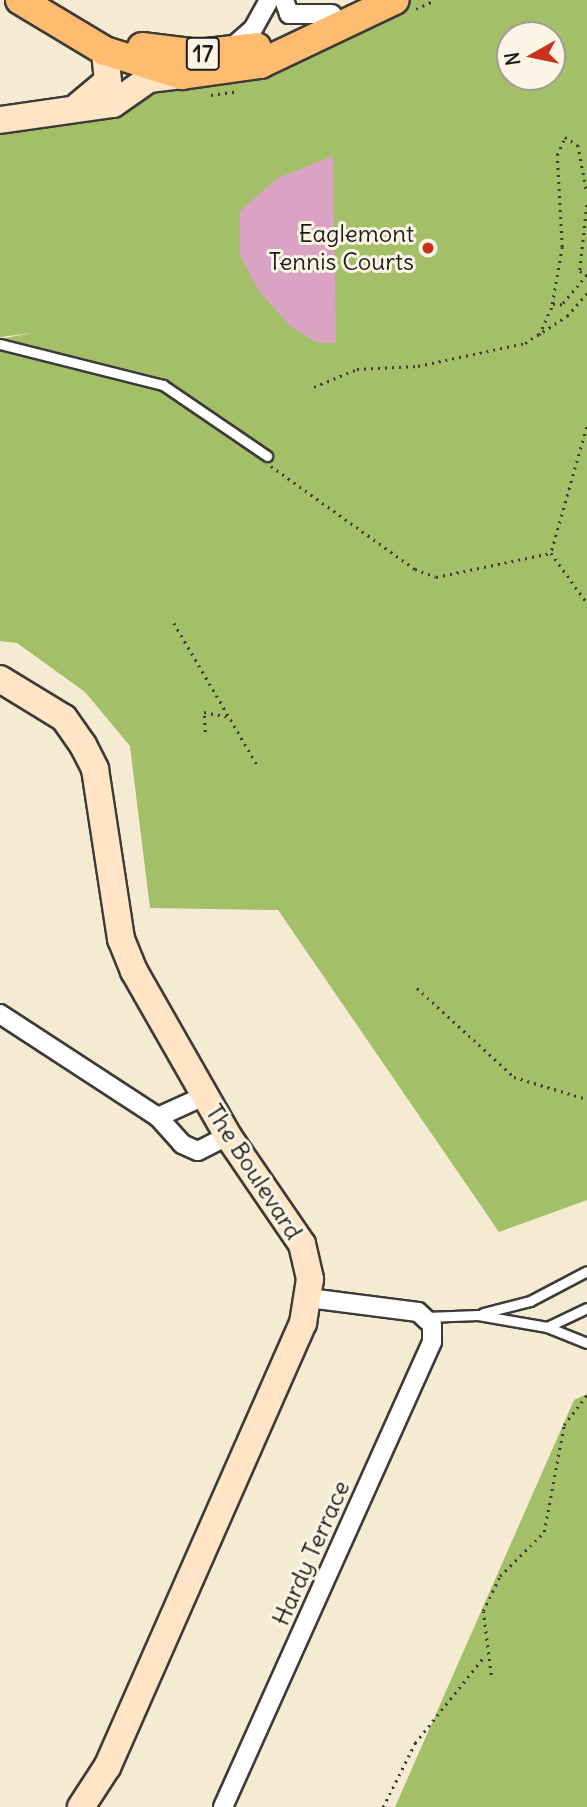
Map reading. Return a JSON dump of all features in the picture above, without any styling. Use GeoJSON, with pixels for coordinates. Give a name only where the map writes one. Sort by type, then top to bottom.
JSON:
{"type":"FeatureCollection","features":[{"type":"Feature","properties":{"kind":"main road","name":"17"},"geometry":{"type":"LineString","coordinates":[[20,0],[105,51],[182,75],[260,64],[396,0]]}},
{"type":"Feature","properties":{"kind":"main road","name":"17"},"geometry":{"type":"LineString","coordinates":[[49,0],[117,40],[149,49],[226,52],[284,39],[358,0]]}},
{"type":"Feature","properties":{"kind":"street"},"geometry":{"type":"LineString","coordinates":[[226,52],[247,37],[269,0]]}},
{"type":"Feature","properties":{"kind":"street"},"geometry":{"type":"LineString","coordinates":[[284,0],[289,14],[302,18],[332,14]]}},
{"type":"Feature","properties":{"kind":"street"},"geometry":{"type":"LineString","coordinates":[[73,108],[108,81],[105,51]]}},
{"type":"Feature","properties":{"kind":"street"},"geometry":{"type":"LineString","coordinates":[[0,120],[113,104],[149,79],[182,75]]}},
{"type":"Feature","properties":{"kind":"street","name":"The Boulevard"},"geometry":{"type":"LineString","coordinates":[[0,680],[64,718],[89,757],[121,939],[204,1096],[302,1244],[309,1298]]}},
{"type":"Feature","properties":{"kind":"street"},"geometry":{"type":"LineString","coordinates":[[0,1014],[158,1117],[183,1144],[198,1151],[228,1136]]}},
{"type":"Feature","properties":{"kind":"street"},"geometry":{"type":"LineString","coordinates":[[158,1117],[204,1096]]}},
{"type":"Feature","properties":{"kind":"street"},"geometry":{"type":"LineString","coordinates":[[81,1807],[107,1768],[309,1298],[426,1317]]}},
{"type":"Feature","properties":{"kind":"street","name":"Hardy Terrace"},"geometry":{"type":"LineString","coordinates":[[223,1807],[432,1342],[426,1317]]}},
{"type":"Feature","properties":{"kind":"lane"},"geometry":{"type":"LineString","coordinates":[[0,344],[163,385],[267,456]]}},
{"type":"Feature","properties":{"kind":"lane"},"geometry":{"type":"LineString","coordinates":[[478,1315],[530,1301],[587,1271]]}},
{"type":"Feature","properties":{"kind":"lane"},"geometry":{"type":"LineString","coordinates":[[547,1327],[587,1308]]}},
{"type":"Feature","properties":{"kind":"lane"},"geometry":{"type":"LineString","coordinates":[[426,1317],[478,1315],[547,1327],[587,1343]]}},
{"type":"Feature","properties":{"kind":"path"},"geometry":{"type":"LineString","coordinates":[[540,335],[552,304],[562,247],[557,155],[565,137],[578,145],[587,193]]}},
{"type":"Feature","properties":{"kind":"path"},"geometry":{"type":"LineString","coordinates":[[552,304],[562,305],[587,275],[580,271],[587,205]]}},
{"type":"Feature","properties":{"kind":"path"},"geometry":{"type":"LineString","coordinates":[[314,387],[357,369],[418,366],[540,335],[587,293]]}},
{"type":"Feature","properties":{"kind":"path"},"geometry":{"type":"LineString","coordinates":[[551,553],[587,427]]}},
{"type":"Feature","properties":{"kind":"path"},"geometry":{"type":"LineString","coordinates":[[267,456],[273,472],[415,569],[436,577],[551,553]]}},
{"type":"Feature","properties":{"kind":"path"},"geometry":{"type":"LineString","coordinates":[[551,553],[587,603]]}},
{"type":"Feature","properties":{"kind":"path"},"geometry":{"type":"LineString","coordinates":[[174,623],[258,766]]}},
{"type":"Feature","properties":{"kind":"path"},"geometry":{"type":"LineString","coordinates":[[205,732],[204,712],[230,718]]}},
{"type":"Feature","properties":{"kind":"path"},"geometry":{"type":"LineString","coordinates":[[417,988],[514,1077],[587,1099]]}},
{"type":"Feature","properties":{"kind":"path"},"geometry":{"type":"LineString","coordinates":[[491,1675],[484,1657],[488,1599],[500,1576],[544,1532],[565,1425],[587,1395]]}},
{"type":"Feature","properties":{"kind":"path"},"geometry":{"type":"LineString","coordinates":[[383,1807],[415,1743],[484,1657]]}},
{"type":"Feature","properties":{"kind":"green space"},"geometry":{"type":"Polygon","coordinates":[[[400,0],[587,0],[587,1200],[499,1232],[278,910],[150,908],[130,746],[85,692],[17,643],[0,641],[0,339],[32,333],[0,337],[0,129],[174,72],[275,60],[400,0]]]}},
{"type":"Feature","properties":{"kind":"green space"},"geometry":{"type":"Polygon","coordinates":[[[587,1394],[587,1807],[395,1807],[574,1400],[587,1394]]]}},
{"type":"Feature","properties":{"kind":"building"},"geometry":{"type":"Polygon","coordinates":[[[333,156],[336,343],[318,343],[291,327],[259,291],[240,255],[240,211],[278,178],[333,156]]]}},
{"type":"Feature","properties":{"kind":"place","name":"Eaglemont Tennis Courts"},"geometry":{"type":"Point","coordinates":[428,248]}}]}
